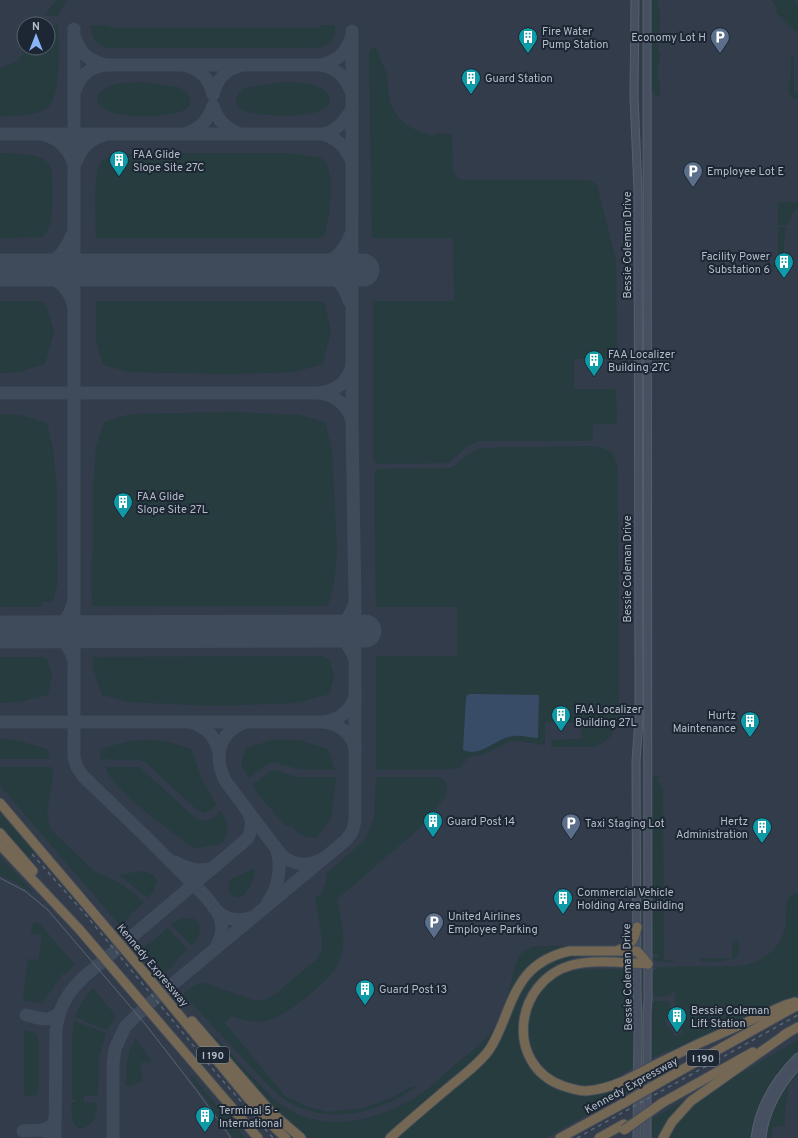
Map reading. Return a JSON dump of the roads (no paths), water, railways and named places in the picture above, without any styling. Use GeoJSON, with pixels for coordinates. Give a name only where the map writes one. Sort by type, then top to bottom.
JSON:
{"type":"FeatureCollection","features":[{"type":"Feature","properties":{"kind":"highway","name":"Kennedy Expressway"},"geometry":{"type":"LineString","coordinates":[[1,805],[142,970],[251,1102],[286,1138]]}},
{"type":"Feature","properties":{"kind":"highway"},"geometry":{"type":"LineString","coordinates":[[0,833],[33,871],[63,911]]}},
{"type":"Feature","properties":{"kind":"highway"},"geometry":{"type":"LineString","coordinates":[[0,845],[63,911]]}},
{"type":"Feature","properties":{"kind":"highway","name":"I 190"},"geometry":{"type":"LineString","coordinates":[[63,911],[258,1138]]}},
{"type":"Feature","properties":{"kind":"highway"},"geometry":{"type":"LineString","coordinates":[[616,950],[629,945],[634,937],[637,927]]}},
{"type":"Feature","properties":{"kind":"highway"},"geometry":{"type":"LineString","coordinates":[[390,1138],[474,1066],[487,1053],[496,1039],[513,995],[520,982],[532,969],[545,960],[561,953],[575,951],[616,950],[637,951],[648,964]]}},
{"type":"Feature","properties":{"kind":"highway"},"geometry":{"type":"LineString","coordinates":[[648,964],[583,963],[572,965],[548,977],[533,994],[524,1014],[524,1042],[535,1065],[552,1081],[573,1089],[585,1091],[608,1087],[624,1081],[713,1037],[785,1005],[798,1001]]}},
{"type":"Feature","properties":{"kind":"highway"},"geometry":{"type":"LineString","coordinates":[[142,970],[203,1033],[272,1113],[302,1138]]}},
{"type":"Feature","properties":{"kind":"highway","name":"Kennedy Expressway"},"geometry":{"type":"LineString","coordinates":[[560,1138],[798,1005]]}},
{"type":"Feature","properties":{"kind":"highway","name":"I 190"},"geometry":{"type":"LineString","coordinates":[[599,1138],[624,1127],[662,1103],[798,1027]]}},
{"type":"Feature","properties":{"kind":"highway"},"geometry":{"type":"LineString","coordinates":[[663,1138],[672,1122],[691,1101],[789,1032]]}},
{"type":"Feature","properties":{"kind":"highway"},"geometry":{"type":"LineString","coordinates":[[611,1138],[624,1127]]}},
{"type":"Feature","properties":{"kind":"street","name":"Bessie Coleman Drive"},"geometry":{"type":"LineString","coordinates":[[635,0],[634,102],[638,191],[639,670],[636,761],[638,1029],[637,1138]]}},
{"type":"Feature","properties":{"kind":"street","name":"Bessie Coleman Drive"},"geometry":{"type":"LineString","coordinates":[[646,1138],[648,964],[647,0]]}},
{"type":"Feature","properties":{"kind":"street"},"geometry":{"type":"LineString","coordinates":[[756,1138],[757,1123],[766,1101],[777,1080],[787,1067],[798,1057]]}},
{"type":"Feature","properties":{"kind":"street"},"geometry":{"type":"LineString","coordinates":[[762,1138],[765,1123],[774,1099],[782,1084],[798,1065]]}},
{"type":"Feature","properties":{"kind":"water"},"geometry":{"type":"Polygon","coordinates":[[[467,695],[539,695],[538,738],[513,736],[500,740],[482,750],[470,752],[463,750],[466,698],[467,695]]]}},
{"type":"Feature","properties":{"kind":"tram line"},"geometry":{"type":"LineString","coordinates":[[0,878],[25,891],[48,910],[146,1025],[231,1138]]}},
{"type":"Feature","properties":{"kind":"railway"},"geometry":{"type":"LineString","coordinates":[[32,854],[85,914],[216,1073],[273,1138]]}},
{"type":"Feature","properties":{"kind":"railway"},"geometry":{"type":"LineString","coordinates":[[577,1138],[798,1015]]}},
{"type":"Feature","properties":{"kind":"place","name":"Fire Water Pump Station"},"geometry":{"type":"Point","coordinates":[528,54]}},
{"type":"Feature","properties":{"kind":"place","name":"Economy Lot H"},"geometry":{"type":"Point","coordinates":[720,54]}},
{"type":"Feature","properties":{"kind":"place","name":"Guard Station"},"geometry":{"type":"Point","coordinates":[471,95]}},
{"type":"Feature","properties":{"kind":"place","name":"FAA Glide Slope Site 27C"},"geometry":{"type":"Point","coordinates":[119,177]}},
{"type":"Feature","properties":{"kind":"place","name":"Employee Lot E"},"geometry":{"type":"Point","coordinates":[693,188]}},
{"type":"Feature","properties":{"kind":"place","name":"Facility Power Substation 6"},"geometry":{"type":"Point","coordinates":[784,279]}},
{"type":"Feature","properties":{"kind":"place","name":"FAA Localizer Building 27C"},"geometry":{"type":"Point","coordinates":[594,377]}},
{"type":"Feature","properties":{"kind":"place","name":"FAA Glide Slope Site 27L"},"geometry":{"type":"Point","coordinates":[123,519]}},
{"type":"Feature","properties":{"kind":"place","name":"FAA Localizer Building 27L"},"geometry":{"type":"Point","coordinates":[561,732]}},
{"type":"Feature","properties":{"kind":"place","name":"Hurtz Maintenance"},"geometry":{"type":"Point","coordinates":[750,738]}},
{"type":"Feature","properties":{"kind":"place","name":"Guard Post 14"},"geometry":{"type":"Point","coordinates":[433,838]}},
{"type":"Feature","properties":{"kind":"place","name":"Taxi Staging Lot"},"geometry":{"type":"Point","coordinates":[571,840]}},
{"type":"Feature","properties":{"kind":"place","name":"Hertz Administration"},"geometry":{"type":"Point","coordinates":[762,844]}},
{"type":"Feature","properties":{"kind":"place","name":"Commercial Vehicle Holding Area Building"},"geometry":{"type":"Point","coordinates":[563,915]}},
{"type":"Feature","properties":{"kind":"place","name":"United Airlines Employee Parking"},"geometry":{"type":"Point","coordinates":[434,939]}},
{"type":"Feature","properties":{"kind":"place","name":"Guard Post 13"},"geometry":{"type":"Point","coordinates":[365,1006]}},
{"type":"Feature","properties":{"kind":"place","name":"Bessie Coleman Lift Station"},"geometry":{"type":"Point","coordinates":[677,1033]}},
{"type":"Feature","properties":{"kind":"place","name":"Terminal 5 - International"},"geometry":{"type":"Point","coordinates":[205,1133]}}]}
